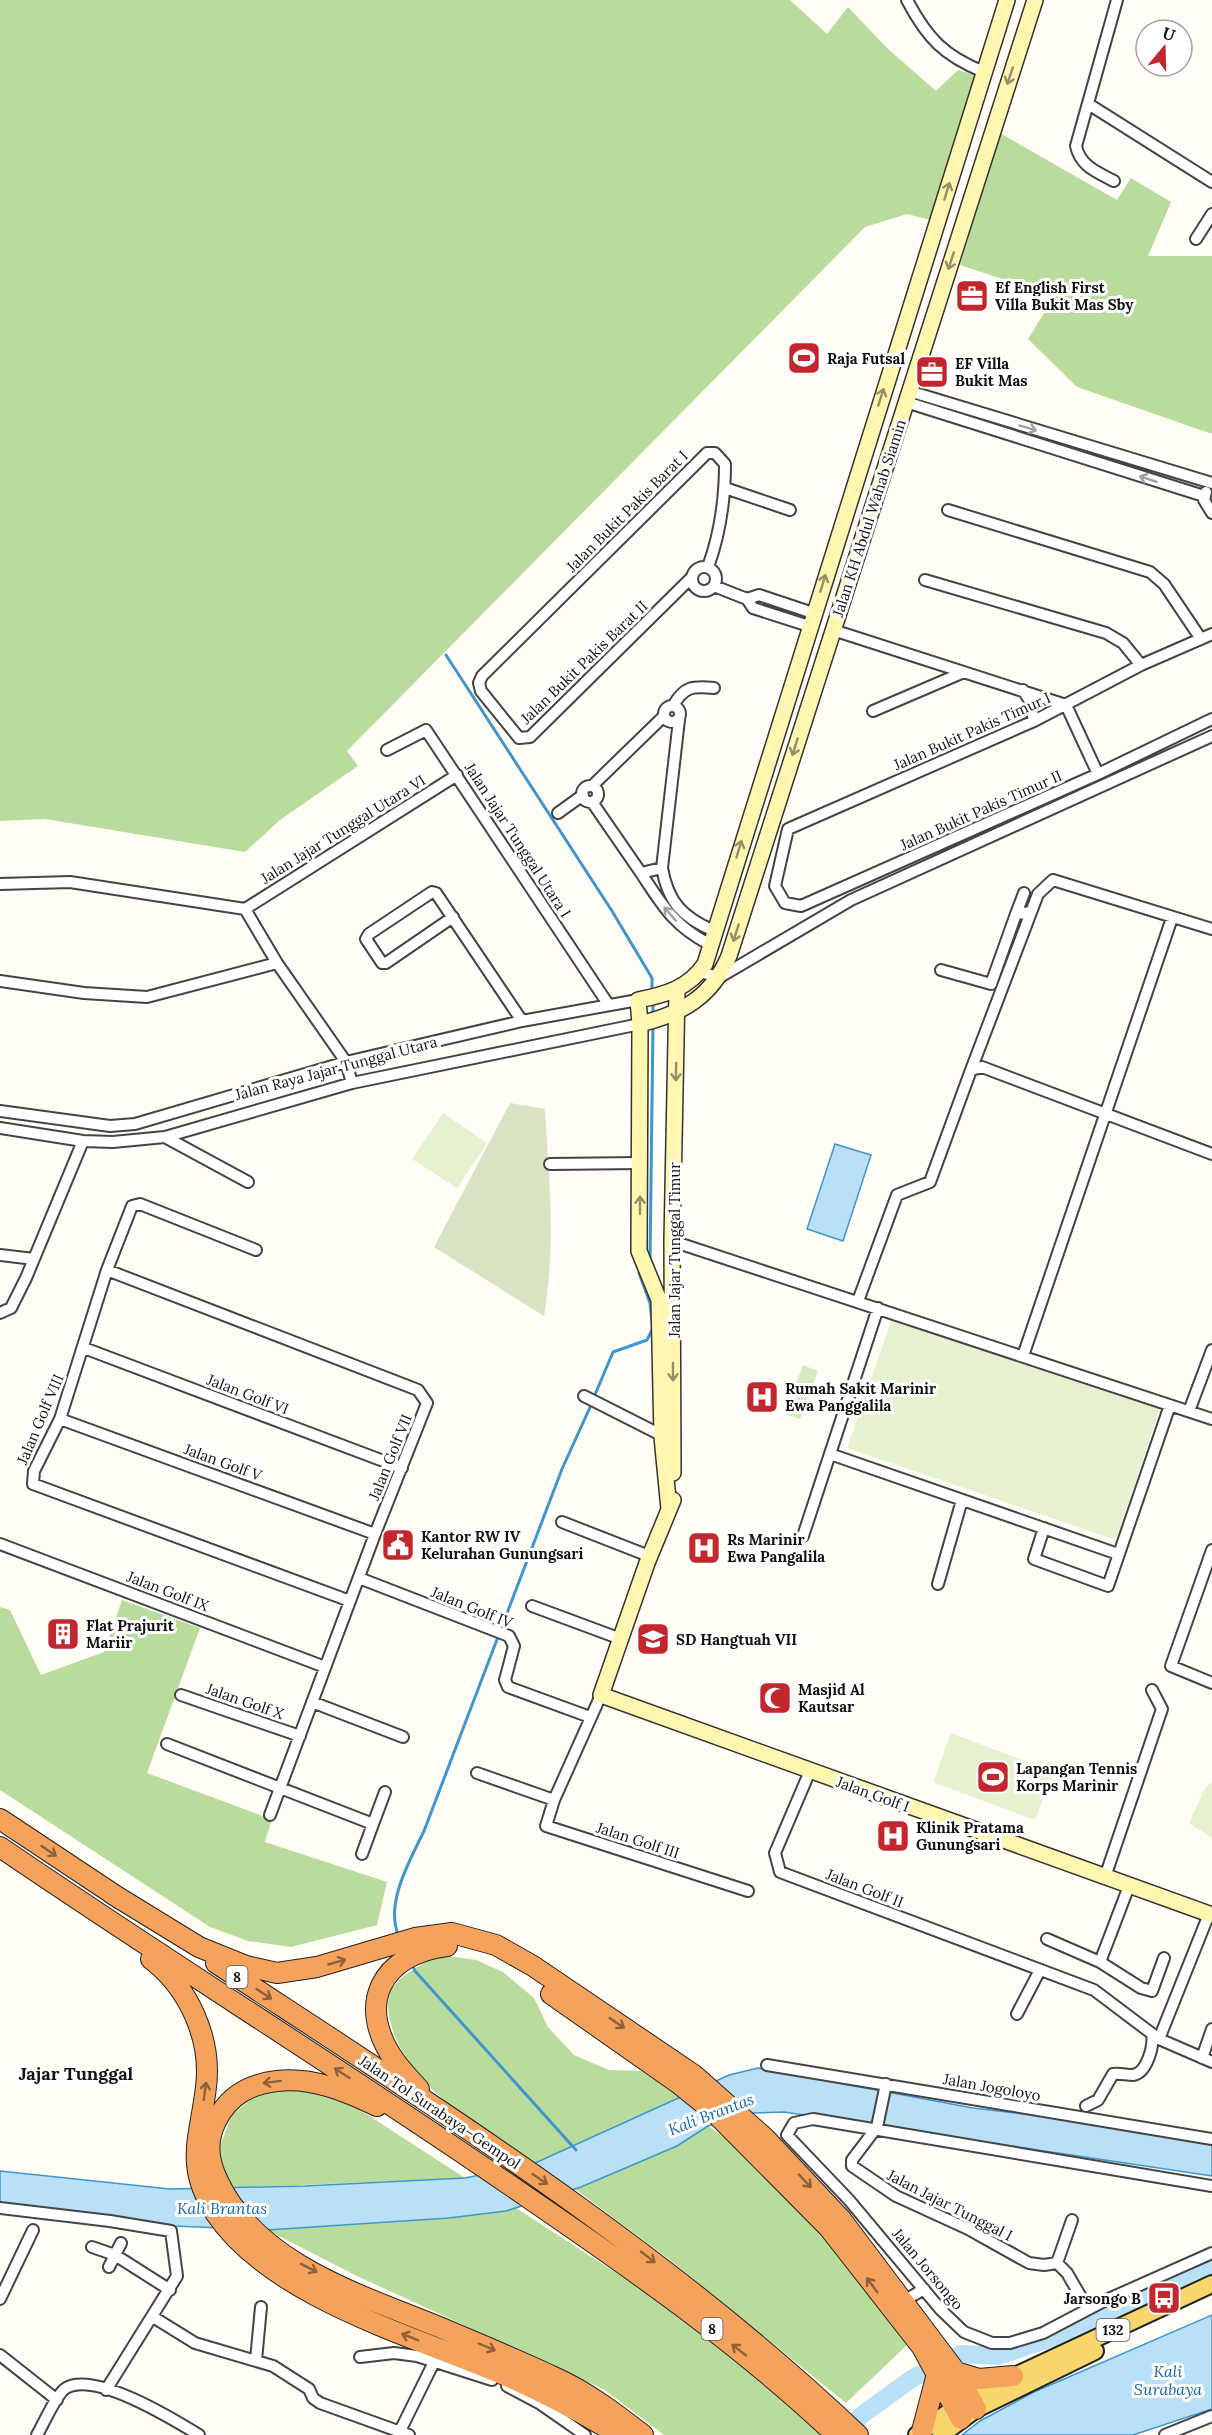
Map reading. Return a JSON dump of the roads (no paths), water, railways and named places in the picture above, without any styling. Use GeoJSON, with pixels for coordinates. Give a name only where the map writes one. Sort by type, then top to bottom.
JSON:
{"type":"FeatureCollection","features":[{"type":"Feature","properties":{"kind":"highway","name":"Jalan Tol Surabaya–Gempol"},"geometry":{"type":"LineString","coordinates":[[0,1819],[602,2221],[699,2297],[836,2428]]}},
{"type":"Feature","properties":{"kind":"highway","name":"Jalan Tol Surabaya–Gempol"},"geometry":{"type":"LineString","coordinates":[[0,1847],[462,2151],[684,2307],[836,2428],[858,2435]]}},
{"type":"Feature","properties":{"kind":"highway"},"geometry":{"type":"LineString","coordinates":[[67,1892],[163,1968],[187,1997],[199,2026],[206,2055],[207,2085],[195,2154],[239,2215],[260,2236],[295,2261],[357,2293],[559,2379],[610,2410],[643,2435]]}},
{"type":"Feature","properties":{"kind":"highway"},"geometry":{"type":"LineString","coordinates":[[111,1893],[199,1947],[246,1966],[277,1973],[395,1955],[420,1943],[452,1933],[496,1945],[533,1966],[686,2079],[841,2219],[897,2305],[929,2345],[965,2408]]}},
{"type":"Feature","properties":{"kind":"highway"},"geometry":{"type":"LineString","coordinates":[[395,1955],[376,1999],[381,2034],[394,2061],[445,2114]]}},
{"type":"Feature","properties":{"kind":"highway"},"geometry":{"type":"LineString","coordinates":[[444,2139],[363,2099],[318,2083],[289,2080],[260,2083],[237,2094],[223,2108],[202,2165],[207,2199],[218,2216],[240,2240],[259,2258],[295,2283],[383,2326],[503,2374],[572,2407],[619,2435]]}},
{"type":"Feature","properties":{"kind":"highway"},"geometry":{"type":"LineString","coordinates":[[945,2371],[979,2379],[1013,2376]]}},
{"type":"Feature","properties":{"kind":"highway"},"geometry":{"type":"LineString","coordinates":[[927,2434],[931,2406],[945,2371]]}},
{"type":"Feature","properties":{"kind":"main road","name":"Jalan KH Abdul Wahab Siamin"},"geometry":{"type":"LineString","coordinates":[[699,972],[705,964],[711,937],[1007,0]]}},
{"type":"Feature","properties":{"kind":"main road","name":"Jalan KH Abdul Wahab Siamin"},"geometry":{"type":"LineString","coordinates":[[720,977],[1035,0]]}},
{"type":"Feature","properties":{"kind":"main road"},"geometry":{"type":"LineString","coordinates":[[1000,20],[1010,30],[1024,30]]}},
{"type":"Feature","properties":{"kind":"main road"},"geometry":{"type":"LineString","coordinates":[[993,45],[1006,44],[1018,52]]}},
{"type":"Feature","properties":{"kind":"main road"},"geometry":{"type":"LineString","coordinates":[[892,364],[916,371]]}},
{"type":"Feature","properties":{"kind":"main road"},"geometry":{"type":"LineString","coordinates":[[792,679],[801,688],[814,687]]}},
{"type":"Feature","properties":{"kind":"main road"},"geometry":{"type":"LineString","coordinates":[[783,710],[795,709],[805,717]]}},
{"type":"Feature","properties":{"kind":"main road"},"geometry":{"type":"LineString","coordinates":[[675,991],[699,972]]}},
{"type":"Feature","properties":{"kind":"main road"},"geometry":{"type":"LineString","coordinates":[[676,1014],[720,977]]}},
{"type":"Feature","properties":{"kind":"main road","name":"Jalan Raya Jajar Tunggal Utara"},"geometry":{"type":"LineString","coordinates":[[641,1000],[675,991]]}},
{"type":"Feature","properties":{"kind":"main road","name":"Jalan Jajar Tunggal Timur"},"geometry":{"type":"LineString","coordinates":[[668,1438],[675,991]]}},
{"type":"Feature","properties":{"kind":"main road","name":"Jalan Jajar Tunggal Timur"},"geometry":{"type":"LineString","coordinates":[[601,1695],[649,1556],[673,1503],[659,1300],[639,1251],[643,1024],[641,1000]]}},
{"type":"Feature","properties":{"kind":"main road","name":"Jalan Raya Jajar Tunggal Utara"},"geometry":{"type":"LineString","coordinates":[[643,1024],[676,1014]]}},
{"type":"Feature","properties":{"kind":"main road","name":"Jalan Golf I"},"geometry":{"type":"LineString","coordinates":[[601,1695],[1210,1915]]}},
{"type":"Feature","properties":{"kind":"main road","name":"132"},"geometry":{"type":"LineString","coordinates":[[965,2408],[1013,2376],[1212,2284]]}},
{"type":"Feature","properties":{"kind":"main road","name":"132"},"geometry":{"type":"LineString","coordinates":[[965,2408],[1212,2295]]}},
{"type":"Feature","properties":{"kind":"main road"},"geometry":{"type":"LineString","coordinates":[[927,2434],[965,2408]]}},
{"type":"Feature","properties":{"kind":"street"},"geometry":{"type":"LineString","coordinates":[[907,0],[916,17],[947,54],[984,72]]}},
{"type":"Feature","properties":{"kind":"street"},"geometry":{"type":"LineString","coordinates":[[1114,181],[1086,165],[1078,156],[1076,147],[1090,105],[1117,0]]}},
{"type":"Feature","properties":{"kind":"street"},"geometry":{"type":"LineString","coordinates":[[1090,105],[1212,182]]}},
{"type":"Feature","properties":{"kind":"street"},"geometry":{"type":"LineString","coordinates":[[1196,239],[1212,214]]}},
{"type":"Feature","properties":{"kind":"street"},"geometry":{"type":"LineString","coordinates":[[907,397],[969,416],[1002,432],[1204,496]]}},
{"type":"Feature","properties":{"kind":"street"},"geometry":{"type":"LineString","coordinates":[[969,416],[1006,421],[1212,484],[1204,496],[1205,505],[1212,512]]}},
{"type":"Feature","properties":{"kind":"street"},"geometry":{"type":"LineString","coordinates":[[1002,432],[1006,421]]}},
{"type":"Feature","properties":{"kind":"street","name":"Jalan Bukit Pakis Barat I"},"geometry":{"type":"LineString","coordinates":[[479,683],[482,676],[707,453],[715,453],[725,464],[725,488],[717,542],[708,567]]}},
{"type":"Feature","properties":{"kind":"street"},"geometry":{"type":"LineString","coordinates":[[725,488],[790,510]]}},
{"type":"Feature","properties":{"kind":"street"},"geometry":{"type":"LineString","coordinates":[[948,510],[1150,572],[1164,584],[1201,639]]}},
{"type":"Feature","properties":{"kind":"street"},"geometry":{"type":"LineString","coordinates":[[700,567],[708,567],[716,575],[714,586],[707,591],[693,586],[691,578],[694,571],[700,567]]}},
{"type":"Feature","properties":{"kind":"street","name":"Jalan Bukit Pakis Barat II"},"geometry":{"type":"LineString","coordinates":[[479,683],[481,691],[519,738],[530,737],[691,578]]}},
{"type":"Feature","properties":{"kind":"street"},"geometry":{"type":"LineString","coordinates":[[925,580],[1106,633],[1123,643],[1141,665]]}},
{"type":"Feature","properties":{"kind":"street"},"geometry":{"type":"LineString","coordinates":[[714,586],[747,599],[753,608],[811,620]]}},
{"type":"Feature","properties":{"kind":"street"},"geometry":{"type":"LineString","coordinates":[[833,630],[1023,689],[1066,705],[1098,774]]}},
{"type":"Feature","properties":{"kind":"street","name":"Jalan Bukit Pakis Timur I"},"geometry":{"type":"LineString","coordinates":[[775,878],[788,829],[1034,721],[1141,665],[1212,634]]}},
{"type":"Feature","properties":{"kind":"street"},"geometry":{"type":"LineString","coordinates":[[873,711],[964,672]]}},
{"type":"Feature","properties":{"kind":"street"},"geometry":{"type":"LineString","coordinates":[[711,937],[688,933],[672,918],[587,799],[586,787],[592,786],[664,716],[668,707],[673,706],[686,688],[693,686],[714,688]]}},
{"type":"Feature","properties":{"kind":"street"},"geometry":{"type":"LineString","coordinates":[[1023,689],[1030,701],[1034,721]]}},
{"type":"Feature","properties":{"kind":"street"},"geometry":{"type":"LineString","coordinates":[[673,706],[680,709],[662,868],[665,887],[680,910],[711,937]]}},
{"type":"Feature","properties":{"kind":"street"},"geometry":{"type":"LineString","coordinates":[[664,716],[670,722],[679,720]]}},
{"type":"Feature","properties":{"kind":"street","name":"Jalan Bukit Pakis Timur II"},"geometry":{"type":"LineString","coordinates":[[775,878],[775,886],[785,903],[801,906],[1098,774],[1212,720]]}},
{"type":"Feature","properties":{"kind":"street","name":"Jalan Jajar Tunggal Utara I"},"geometry":{"type":"LineString","coordinates":[[387,750],[426,730],[608,1004]]}},
{"type":"Feature","properties":{"kind":"street"},"geometry":{"type":"LineString","coordinates":[[699,972],[720,977],[851,900],[1212,736]]}},
{"type":"Feature","properties":{"kind":"street","name":"Jalan Jajar Tunggal Utara VI"},"geometry":{"type":"LineString","coordinates":[[245,909],[457,775]]}},
{"type":"Feature","properties":{"kind":"street"},"geometry":{"type":"LineString","coordinates":[[558,813],[587,799]]}},
{"type":"Feature","properties":{"kind":"street"},"geometry":{"type":"LineString","coordinates":[[641,873],[662,868]]}},
{"type":"Feature","properties":{"kind":"street"},"geometry":{"type":"LineString","coordinates":[[858,1301],[897,1195],[930,1182],[1038,894],[1053,880],[1212,930]]}},
{"type":"Feature","properties":{"kind":"street"},"geometry":{"type":"LineString","coordinates":[[0,884],[70,882],[245,909],[277,963],[346,1062],[352,1083]]}},
{"type":"Feature","properties":{"kind":"street"},"geometry":{"type":"LineString","coordinates":[[453,917],[386,963],[382,963],[366,939],[369,934],[432,892],[436,892],[453,917],[522,1021]]}},
{"type":"Feature","properties":{"kind":"street"},"geometry":{"type":"LineString","coordinates":[[941,970],[991,984],[1024,892]]}},
{"type":"Feature","properties":{"kind":"street"},"geometry":{"type":"LineString","coordinates":[[1016,914],[1031,912]]}},
{"type":"Feature","properties":{"kind":"street"},"geometry":{"type":"LineString","coordinates":[[1023,1356],[1172,918]]}},
{"type":"Feature","properties":{"kind":"street"},"geometry":{"type":"LineString","coordinates":[[0,981],[84,993],[147,996],[277,963]]}},
{"type":"Feature","properties":{"kind":"street","name":"Jalan Raya Jajar Tunggal Utara"},"geometry":{"type":"LineString","coordinates":[[0,1111],[110,1126],[135,1124],[346,1062],[522,1021],[641,1000]]}},
{"type":"Feature","properties":{"kind":"street","name":"Jalan Raya Jajar Tunggal Utara"},"geometry":{"type":"LineString","coordinates":[[0,1128],[83,1141],[113,1142],[165,1137],[352,1083],[643,1024]]}},
{"type":"Feature","properties":{"kind":"street"},"geometry":{"type":"LineString","coordinates":[[971,1070],[982,1067],[1212,1154]]}},
{"type":"Feature","properties":{"kind":"street"},"geometry":{"type":"LineString","coordinates":[[165,1137],[248,1182]]}},
{"type":"Feature","properties":{"kind":"street"},"geometry":{"type":"LineString","coordinates":[[0,1313],[11,1308],[83,1141]]}},
{"type":"Feature","properties":{"kind":"street"},"geometry":{"type":"LineString","coordinates":[[550,1164],[640,1163]]}},
{"type":"Feature","properties":{"kind":"street","name":"Jalan Golf VIII"},"geometry":{"type":"LineString","coordinates":[[256,1250],[135,1204],[132,1206],[107,1270],[60,1419],[34,1471],[32,1481],[35,1486],[350,1601]]}},
{"type":"Feature","properties":{"kind":"street"},"geometry":{"type":"LineString","coordinates":[[672,1241],[1212,1419]]}},
{"type":"Feature","properties":{"kind":"street"},"geometry":{"type":"LineString","coordinates":[[0,1255],[34,1259]]}},
{"type":"Feature","properties":{"kind":"street","name":"Jalan Golf VII"},"geometry":{"type":"LineString","coordinates":[[107,1270],[418,1390],[427,1403],[358,1578],[270,1815]]}},
{"type":"Feature","properties":{"kind":"street"},"geometry":{"type":"LineString","coordinates":[[803,1536],[878,1308]]}},
{"type":"Feature","properties":{"kind":"street","name":"Jalan Golf VI"},"geometry":{"type":"LineString","coordinates":[[84,1348],[402,1468]]}},
{"type":"Feature","properties":{"kind":"street"},"geometry":{"type":"LineString","coordinates":[[1189,1411],[1212,1350]]}},
{"type":"Feature","properties":{"kind":"street"},"geometry":{"type":"LineString","coordinates":[[584,1396],[668,1438]]}},
{"type":"Feature","properties":{"kind":"street"},"geometry":{"type":"LineString","coordinates":[[1044,1528],[1034,1559],[1107,1586],[1170,1405]]}},
{"type":"Feature","properties":{"kind":"street","name":"Jalan Golf V"},"geometry":{"type":"LineString","coordinates":[[60,1419],[375,1534]]}},
{"type":"Feature","properties":{"kind":"street"},"geometry":{"type":"LineString","coordinates":[[830,1454],[1119,1554]]}},
{"type":"Feature","properties":{"kind":"street"},"geometry":{"type":"LineString","coordinates":[[938,1584],[962,1500]]}},
{"type":"Feature","properties":{"kind":"street"},"geometry":{"type":"LineString","coordinates":[[562,1522],[649,1556]]}},
{"type":"Feature","properties":{"kind":"street","name":"Jalan Golf IX"},"geometry":{"type":"LineString","coordinates":[[0,1544],[325,1667]]}},
{"type":"Feature","properties":{"kind":"street"},"geometry":{"type":"LineString","coordinates":[[1212,1550],[1170,1666],[1212,1683]]}},
{"type":"Feature","properties":{"kind":"street","name":"Jalan Golf IV"},"geometry":{"type":"LineString","coordinates":[[358,1578],[509,1636],[514,1646],[505,1680],[508,1687],[590,1717]]}},
{"type":"Feature","properties":{"kind":"street"},"geometry":{"type":"LineString","coordinates":[[532,1606],[621,1639]]}},
{"type":"Feature","properties":{"kind":"street"},"geometry":{"type":"LineString","coordinates":[[1105,1877],[1162,1709],[1152,1690]]}},
{"type":"Feature","properties":{"kind":"street","name":"Jalan Golf X"},"geometry":{"type":"LineString","coordinates":[[181,1695],[300,1736]]}},
{"type":"Feature","properties":{"kind":"street","name":"Jalan Golf III"},"geometry":{"type":"LineString","coordinates":[[601,1695],[554,1800],[546,1826],[748,1891]]}},
{"type":"Feature","properties":{"kind":"street"},"geometry":{"type":"LineString","coordinates":[[312,1702],[403,1737]]}},
{"type":"Feature","properties":{"kind":"street"},"geometry":{"type":"LineString","coordinates":[[167,1744],[373,1824]]}},
{"type":"Feature","properties":{"kind":"street","name":"Jalan Golf II"},"geometry":{"type":"LineString","coordinates":[[810,1771],[775,1853],[780,1872],[1094,1990],[1155,2037],[1207,2060]]}},
{"type":"Feature","properties":{"kind":"street"},"geometry":{"type":"LineString","coordinates":[[477,1773],[554,1800]]}},
{"type":"Feature","properties":{"kind":"street"},"geometry":{"type":"LineString","coordinates":[[362,1854],[385,1792]]}},
{"type":"Feature","properties":{"kind":"street"},"geometry":{"type":"LineString","coordinates":[[1100,1962],[1129,1886]]}},
{"type":"Feature","properties":{"kind":"street"},"geometry":{"type":"LineString","coordinates":[[1086,2106],[1098,2100],[1113,2074],[1131,2075],[1139,2072],[1154,2045],[1155,2037],[1210,1915]]}},
{"type":"Feature","properties":{"kind":"street"},"geometry":{"type":"LineString","coordinates":[[1047,1939],[1100,1962],[1148,1991],[1152,1990],[1164,1958]]}},
{"type":"Feature","properties":{"kind":"street"},"geometry":{"type":"LineString","coordinates":[[1017,2014],[1040,1970]]}},
{"type":"Feature","properties":{"kind":"street"},"geometry":{"type":"LineString","coordinates":[[1207,2060],[1212,2029]]}},
{"type":"Feature","properties":{"kind":"street","name":"Jalan Jogoloyo"},"geometry":{"type":"LineString","coordinates":[[767,2065],[886,2087],[1212,2139]]}},
{"type":"Feature","properties":{"kind":"street","name":"Jalan Jajar Tunggal I"},"geometry":{"type":"LineString","coordinates":[[886,2087],[876,2129],[851,2162],[864,2176],[896,2196],[968,2229],[1029,2263],[1044,2265],[1057,2263]]}},
{"type":"Feature","properties":{"kind":"street","name":"Jalan Jorsongo"},"geometry":{"type":"LineString","coordinates":[[876,2129],[813,2119],[794,2123],[788,2131],[789,2140],[849,2200],[924,2289],[964,2332],[992,2343],[1010,2343],[1043,2333],[1088,2309],[1212,2253]]}},
{"type":"Feature","properties":{"kind":"street"},"geometry":{"type":"LineString","coordinates":[[876,2129],[1212,2186]]}},
{"type":"Feature","properties":{"kind":"street"},"geometry":{"type":"LineString","coordinates":[[0,2208],[110,2220],[170,2231],[178,2273],[170,2290],[106,2390]]}},
{"type":"Feature","properties":{"kind":"street"},"geometry":{"type":"LineString","coordinates":[[1072,2220],[1057,2263],[1067,2273],[1088,2309]]}},
{"type":"Feature","properties":{"kind":"street"},"geometry":{"type":"LineString","coordinates":[[0,2299],[33,2230]]}},
{"type":"Feature","properties":{"kind":"street"},"geometry":{"type":"LineString","coordinates":[[110,2267],[121,2243]]}},
{"type":"Feature","properties":{"kind":"street"},"geometry":{"type":"LineString","coordinates":[[92,2247],[115,2255],[170,2290]]}},
{"type":"Feature","properties":{"kind":"street"},"geometry":{"type":"LineString","coordinates":[[897,2305],[924,2289]]}},
{"type":"Feature","properties":{"kind":"street"},"geometry":{"type":"LineString","coordinates":[[256,2360],[261,2307]]}},
{"type":"Feature","properties":{"kind":"street"},"geometry":{"type":"LineString","coordinates":[[153,2317],[195,2343],[256,2360],[294,2378],[309,2389],[313,2398],[320,2403],[404,2433],[435,2360]]}},
{"type":"Feature","properties":{"kind":"street"},"geometry":{"type":"LineString","coordinates":[[360,2357],[394,2352],[435,2360],[500,2382],[539,2403],[585,2435]]}},
{"type":"Feature","properties":{"kind":"street"},"geometry":{"type":"LineString","coordinates":[[0,2355],[57,2400]]}},
{"type":"Feature","properties":{"kind":"street"},"geometry":{"type":"LineString","coordinates":[[37,2435],[64,2389],[77,2384],[93,2385],[158,2410],[199,2435]]}},
{"type":"Feature","properties":{"kind":"street"},"geometry":{"type":"LineString","coordinates":[[1165,2435],[1212,2416]]}},
{"type":"Feature","properties":{"kind":"water"},"geometry":{"type":"Polygon","coordinates":[[[835,1144],[871,1155],[843,1241],[807,1229],[835,1144]]]}},
{"type":"Feature","properties":{"kind":"water","name":"Kali Brantas"},"geometry":{"type":"Polygon","coordinates":[[[758,2068],[973,2108],[1066,2119],[1212,2142],[1212,2176],[784,2112],[754,2113],[708,2126],[677,2146],[581,2187],[506,2211],[449,2218],[267,2230],[174,2226],[0,2204],[0,2171],[170,2189],[305,2186],[465,2178],[533,2164],[729,2075],[758,2068]]]}},
{"type":"Feature","properties":{"kind":"water","name":"Kali Surabaya"},"geometry":{"type":"Polygon","coordinates":[[[1212,2315],[1212,2409],[1133,2435],[962,2435],[980,2421],[1034,2392],[1212,2315]]]}},
{"type":"Feature","properties":{"kind":"waterway"},"geometry":{"type":"LineString","coordinates":[[446,655],[612,911],[652,978],[652,991]]}},
{"type":"Feature","properties":{"kind":"waterway"},"geometry":{"type":"LineString","coordinates":[[653,1001],[653,1015]]}},
{"type":"Feature","properties":{"kind":"waterway"},"geometry":{"type":"LineString","coordinates":[[650,1261],[653,1025]]}},
{"type":"Feature","properties":{"kind":"waterway"},"geometry":{"type":"LineString","coordinates":[[641,1270],[639,1273],[650,1303],[652,1321]]}},
{"type":"Feature","properties":{"kind":"waterway"},"geometry":{"type":"LineString","coordinates":[[594,1397],[613,1352],[647,1340],[653,1328]]}},
{"type":"Feature","properties":{"kind":"waterway"},"geometry":{"type":"LineString","coordinates":[[399,1936],[395,1924],[395,1911],[401,1883],[424,1831],[562,1469],[592,1403]]}},
{"type":"Feature","properties":{"kind":"waterway"},"geometry":{"type":"LineString","coordinates":[[412,1964],[415,1971],[576,2150]]}},
{"type":"Feature","properties":{"kind":"waterway"},"geometry":{"type":"LineString","coordinates":[[842,2435],[863,2414],[913,2378],[961,2354],[998,2356],[1087,2326],[1212,2269]]}},
{"type":"Feature","properties":{"kind":"place","name":"Ef English First Villa Bukit Mas Sby"},"geometry":{"type":"Point","coordinates":[972,296]}},
{"type":"Feature","properties":{"kind":"place","name":"Raja Futsal"},"geometry":{"type":"Point","coordinates":[804,358]}},
{"type":"Feature","properties":{"kind":"place","name":"EF Villa Bukit Mas"},"geometry":{"type":"Point","coordinates":[932,372]}},
{"type":"Feature","properties":{"kind":"place","name":"Rumah Sakit Marinir Ewa Panggalila"},"geometry":{"type":"Point","coordinates":[762,1397]}},
{"type":"Feature","properties":{"kind":"place","name":"Kantor RW IV Kelurahan Gunungsari"},"geometry":{"type":"Point","coordinates":[398,1545]}},
{"type":"Feature","properties":{"kind":"place","name":"Rs Marinir Ewa Pangalila"},"geometry":{"type":"Point","coordinates":[704,1548]}},
{"type":"Feature","properties":{"kind":"place","name":"Flat Prajurit Mariir"},"geometry":{"type":"Point","coordinates":[63,1634]}},
{"type":"Feature","properties":{"kind":"place","name":"SD Hangtuah VII"},"geometry":{"type":"Point","coordinates":[653,1639]}},
{"type":"Feature","properties":{"kind":"place","name":"Masjid Al Kautsar"},"geometry":{"type":"Point","coordinates":[775,1698]}},
{"type":"Feature","properties":{"kind":"place","name":"Lapangan Tennis Korps Marinir"},"geometry":{"type":"Point","coordinates":[993,1777]}},
{"type":"Feature","properties":{"kind":"place","name":"Klinik Pratama Gunungsari"},"geometry":{"type":"Point","coordinates":[893,1836]}},
{"type":"Feature","properties":{"kind":"place","name":"Jarsongo B"},"geometry":{"type":"Point","coordinates":[1164,2298]}},
{"type":"Feature","properties":{"kind":"district","name":"Jajar Tunggal"},"geometry":{"type":"Point","coordinates":[76,2073]}}]}
